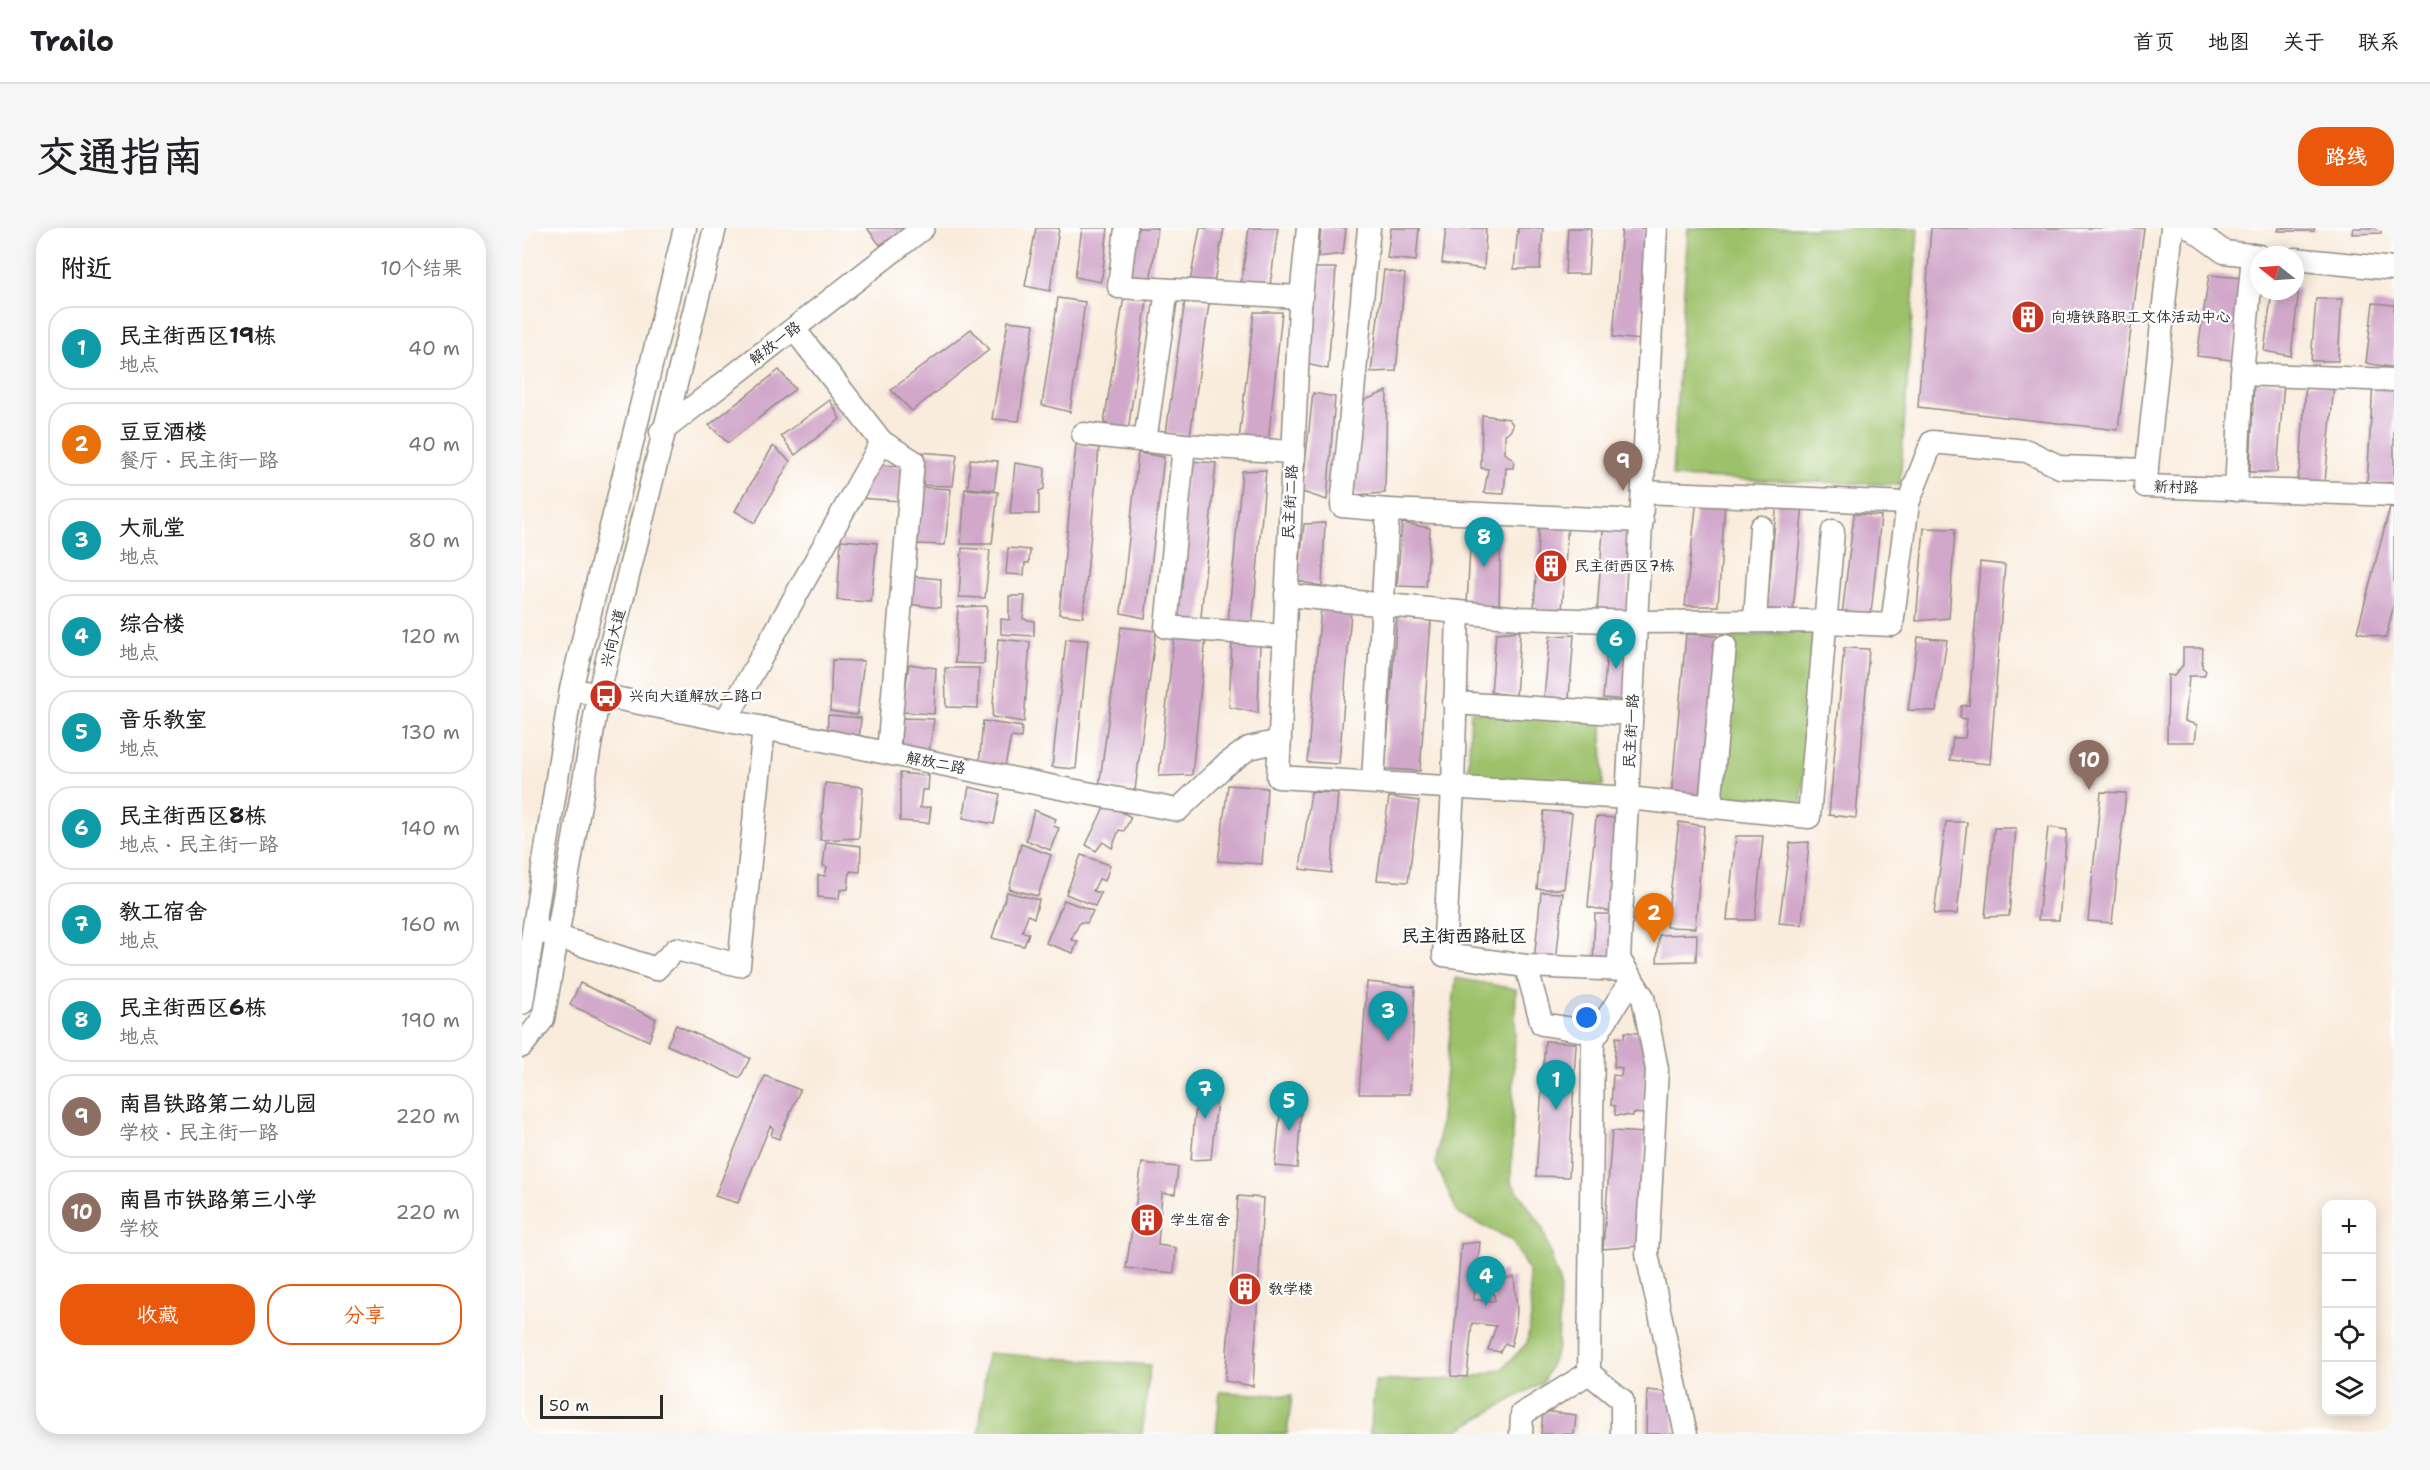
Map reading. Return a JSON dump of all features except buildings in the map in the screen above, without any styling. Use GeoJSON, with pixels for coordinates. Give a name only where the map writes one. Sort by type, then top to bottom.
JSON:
{"type":"FeatureCollection","features":[{"type":"Feature","properties":{"kind":"street","name":"兴向大道"},"geometry":{"type":"LineString","coordinates":[[522,1003],[572,689],[685,228]]}},
{"type":"Feature","properties":{"kind":"street","name":"兴向大道"},"geometry":{"type":"LineString","coordinates":[[522,1047],[543,1019],[599,694],[715,228]]}},
{"type":"Feature","properties":{"kind":"street","name":"解放一路"},"geometry":{"type":"LineString","coordinates":[[627,458],[923,228]]}},
{"type":"Feature","properties":{"kind":"street"},"geometry":{"type":"LineString","coordinates":[[1126,228],[1119,287],[1301,297]]}},
{"type":"Feature","properties":{"kind":"street","name":"民主街二路"},"geometry":{"type":"LineString","coordinates":[[1308,228],[1301,297],[1278,777],[1373,782]]}},
{"type":"Feature","properties":{"kind":"street"},"geometry":{"type":"LineString","coordinates":[[1369,228],[1342,506],[1642,521]]}},
{"type":"Feature","properties":{"kind":"street","name":"民主街一路"},"geometry":{"type":"LineString","coordinates":[[1656,228],[1619,959],[1643,997],[1658,1069],[1647,1254],[1686,1434]]}},
{"type":"Feature","properties":{"kind":"street","name":"新村路"},"geometry":{"type":"LineString","coordinates":[[2172,228],[2145,486],[2394,495]]}},
{"type":"Feature","properties":{"kind":"street"},"geometry":{"type":"LineString","coordinates":[[2192,228],[2224,252],[2250,254]]}},
{"type":"Feature","properties":{"kind":"street"},"geometry":{"type":"LineString","coordinates":[[2304,260],[2394,269]]}},
{"type":"Feature","properties":{"kind":"street"},"geometry":{"type":"LineString","coordinates":[[1145,441],[1167,290]]}},
{"type":"Feature","properties":{"kind":"street"},"geometry":{"type":"LineString","coordinates":[[2236,489],[2242,374],[2251,300]]}},
{"type":"Feature","properties":{"kind":"street"},"geometry":{"type":"LineString","coordinates":[[794,328],[882,442],[913,461],[888,753]]}},
{"type":"Feature","properties":{"kind":"street"},"geometry":{"type":"LineString","coordinates":[[2242,374],[2394,380]]}},
{"type":"Feature","properties":{"kind":"street"},"geometry":{"type":"LineString","coordinates":[[1083,434],[1184,445],[1293,452]]}},
{"type":"Feature","properties":{"kind":"street"},"geometry":{"type":"LineString","coordinates":[[726,720],[882,442]]}},
{"type":"Feature","properties":{"kind":"street"},"geometry":{"type":"LineString","coordinates":[[1286,595],[1519,618],[1636,622],[1755,621],[1892,625],[1908,503],[1932,442],[2027,451],[2060,467],[2147,470]]}},
{"type":"Feature","properties":{"kind":"street"},"geometry":{"type":"LineString","coordinates":[[1184,445],[1166,627],[1285,636]]}},
{"type":"Feature","properties":{"kind":"street"},"geometry":{"type":"LineString","coordinates":[[1643,492],[1908,503]]}},
{"type":"Feature","properties":{"kind":"street"},"geometry":{"type":"LineString","coordinates":[[1388,510],[1381,604],[1373,782],[1628,798],[1809,817],[1833,531]]}},
{"type":"Feature","properties":{"kind":"street"},"geometry":{"type":"LineString","coordinates":[[1755,621],[1761,527]]}},
{"type":"Feature","properties":{"kind":"street"},"geometry":{"type":"LineString","coordinates":[[1458,612],[1453,787],[1444,955],[1526,966],[1629,974],[1593,1040],[1589,1373]]}},
{"type":"Feature","properties":{"kind":"street"},"geometry":{"type":"LineString","coordinates":[[1710,807],[1725,646]]}},
{"type":"Feature","properties":{"kind":"street","name":"解放二路"},"geometry":{"type":"LineString","coordinates":[[572,689],[1178,810],[1224,766],[1249,748],[1280,741]]}},
{"type":"Feature","properties":{"kind":"street"},"geometry":{"type":"LineString","coordinates":[[1454,703],[1632,714]]}},
{"type":"Feature","properties":{"kind":"street"},"geometry":{"type":"LineString","coordinates":[[533,929],[656,969],[676,949],[739,965],[764,728]]}},
{"type":"Feature","properties":{"kind":"street"},"geometry":{"type":"LineString","coordinates":[[1526,966],[1542,1024],[1598,1033]]}},
{"type":"Feature","properties":{"kind":"street"},"geometry":{"type":"LineString","coordinates":[[1521,1434],[1522,1414],[1589,1373]]}},
{"type":"Feature","properties":{"kind":"street"},"geometry":{"type":"LineString","coordinates":[[1589,1373],[1622,1400],[1622,1434]]}},
{"type":"Feature","properties":{"kind":"green space"},"geometry":{"type":"Polygon","coordinates":[[[1688,228],[1918,228],[1900,485],[1672,477],[1688,228]]]}},
{"type":"Feature","properties":{"kind":"green space"},"geometry":{"type":"Polygon","coordinates":[[[1816,631],[1801,808],[1718,800],[1730,637],[1816,631]]]}},
{"type":"Feature","properties":{"kind":"green space"},"geometry":{"type":"Polygon","coordinates":[[[1471,711],[1602,722],[1603,786],[1468,776],[1471,711]]]}},
{"type":"Feature","properties":{"kind":"green space"},"geometry":{"type":"Polygon","coordinates":[[[1456,978],[1516,989],[1511,1182],[1542,1226],[1560,1285],[1558,1347],[1543,1382],[1451,1434],[1370,1434],[1375,1381],[1466,1379],[1502,1369],[1527,1343],[1531,1316],[1529,1272],[1511,1239],[1458,1214],[1436,1164],[1456,978]]]}},
{"type":"Feature","properties":{"kind":"green space"},"geometry":{"type":"Polygon","coordinates":[[[987,1353],[1150,1365],[1142,1434],[979,1434],[987,1353]]]}},
{"type":"Feature","properties":{"kind":"green space"},"geometry":{"type":"Polygon","coordinates":[[[1220,1392],[1292,1396],[1287,1434],[1216,1434],[1220,1392]]]}},
{"type":"Feature","properties":{"kind":"place","name":"向塘铁路职工文体活动中心"},"geometry":{"type":"Point","coordinates":[2028,317]}},
{"type":"Feature","properties":{"kind":"place","name":"南昌铁路第二幼儿园"},"geometry":{"type":"Point","coordinates":[1623,491]}},
{"type":"Feature","properties":{"kind":"place","name":"民主街西区7栋"},"geometry":{"type":"Point","coordinates":[1551,566]}},
{"type":"Feature","properties":{"kind":"place","name":"民主街西区6栋"},"geometry":{"type":"Point","coordinates":[1484,567]}},
{"type":"Feature","properties":{"kind":"place","name":"民主街西区8栋"},"geometry":{"type":"Point","coordinates":[1616,669]}},
{"type":"Feature","properties":{"kind":"place","name":"兴向大道解放二路口"},"geometry":{"type":"Point","coordinates":[606,696]}},
{"type":"Feature","properties":{"kind":"place","name":"南昌市铁路第三小学"},"geometry":{"type":"Point","coordinates":[2089,790]}},
{"type":"Feature","properties":{"kind":"place","name":"豆豆酒楼"},"geometry":{"type":"Point","coordinates":[1654,943]}},
{"type":"Feature","properties":{"kind":"place","name":"大礼堂"},"geometry":{"type":"Point","coordinates":[1388,1041]}},
{"type":"Feature","properties":{"kind":"place","name":"民主街西区19栋"},"geometry":{"type":"Point","coordinates":[1556,1110]}},
{"type":"Feature","properties":{"kind":"place","name":"教工宿舍"},"geometry":{"type":"Point","coordinates":[1205,1119]}},
{"type":"Feature","properties":{"kind":"place","name":"音乐教室"},"geometry":{"type":"Point","coordinates":[1289,1131]}},
{"type":"Feature","properties":{"kind":"place","name":"学生宿舍"},"geometry":{"type":"Point","coordinates":[1147,1220]}},
{"type":"Feature","properties":{"kind":"place","name":"教学楼"},"geometry":{"type":"Point","coordinates":[1245,1289]}},
{"type":"Feature","properties":{"kind":"place","name":"综合楼"},"geometry":{"type":"Point","coordinates":[1486,1306]}},
{"type":"Feature","properties":{"kind":"district","name":"民主街西路社区"},"geometry":{"type":"Point","coordinates":[1464,936]}}]}
